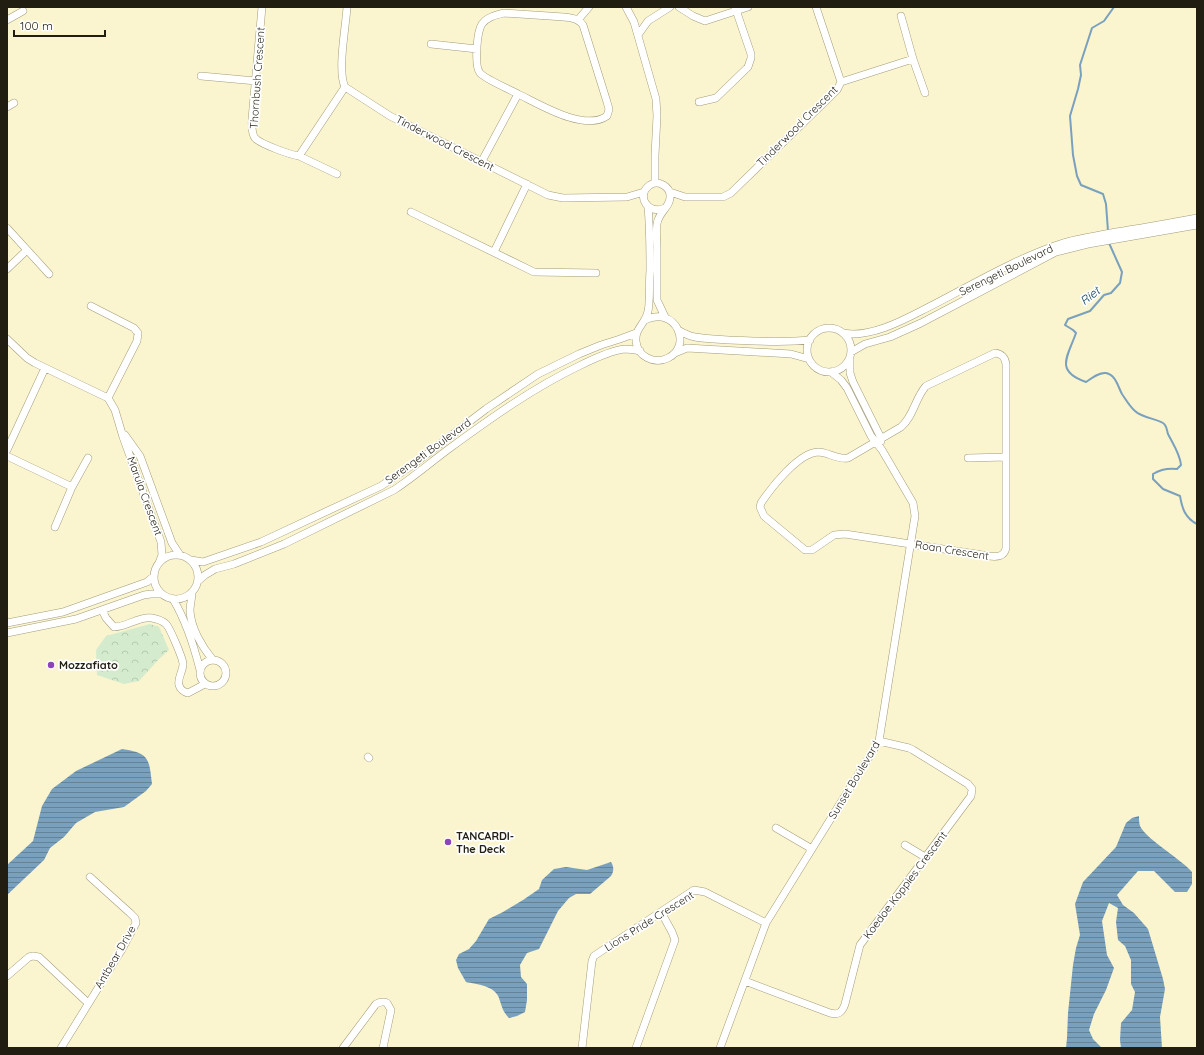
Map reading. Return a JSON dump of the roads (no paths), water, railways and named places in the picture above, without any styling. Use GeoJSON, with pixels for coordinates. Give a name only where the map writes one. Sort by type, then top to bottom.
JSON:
{"type":"FeatureCollection","features":[{"type":"Feature","properties":{"kind":"street","name":"Thornbush Crescent"},"geometry":{"type":"LineString","coordinates":[[262,7],[252,127],[254,135],[258,140],[289,154],[299,156]]}},
{"type":"Feature","properties":{"kind":"street"},"geometry":{"type":"LineString","coordinates":[[337,174],[299,156],[345,86],[342,81],[342,68],[347,7]]}},
{"type":"Feature","properties":{"kind":"street"},"geometry":{"type":"LineString","coordinates":[[578,20],[589,7]]}},
{"type":"Feature","properties":{"kind":"street"},"geometry":{"type":"LineString","coordinates":[[626,7],[634,22],[656,99],[657,116],[655,183]]}},
{"type":"Feature","properties":{"kind":"street"},"geometry":{"type":"LineString","coordinates":[[638,35],[648,21],[670,7]]}},
{"type":"Feature","properties":{"kind":"street"},"geometry":{"type":"LineString","coordinates":[[679,7],[692,16],[705,21],[736,9],[748,7]]}},
{"type":"Feature","properties":{"kind":"street","name":"Tinderwood Crescent"},"geometry":{"type":"LineString","coordinates":[[670,192],[685,197],[724,197],[731,193],[837,90],[841,82],[816,7]]}},
{"type":"Feature","properties":{"kind":"street"},"geometry":{"type":"LineString","coordinates":[[699,102],[716,98],[750,62],[751,54],[736,9]]}},
{"type":"Feature","properties":{"kind":"street"},"geometry":{"type":"LineString","coordinates":[[7,20],[23,11]]}},
{"type":"Feature","properties":{"kind":"street"},"geometry":{"type":"LineString","coordinates":[[504,13],[578,20],[583,24],[607,102],[609,109],[606,116],[596,120],[574,119],[518,94],[485,77],[479,72],[476,65],[481,26],[485,21],[494,16],[504,13]]}},
{"type":"Feature","properties":{"kind":"street"},"geometry":{"type":"LineString","coordinates":[[901,16],[913,59],[925,93]]}},
{"type":"Feature","properties":{"kind":"street"},"geometry":{"type":"LineString","coordinates":[[634,22],[648,21]]}},
{"type":"Feature","properties":{"kind":"street"},"geometry":{"type":"LineString","coordinates":[[431,44],[477,49]]}},
{"type":"Feature","properties":{"kind":"street"},"geometry":{"type":"LineString","coordinates":[[841,82],[913,59]]}},
{"type":"Feature","properties":{"kind":"street"},"geometry":{"type":"LineString","coordinates":[[201,76],[256,81]]}},
{"type":"Feature","properties":{"kind":"street","name":"Tinderwood Crescent"},"geometry":{"type":"LineString","coordinates":[[345,86],[390,116],[548,195],[557,197],[628,197],[644,192]]}},
{"type":"Feature","properties":{"kind":"street"},"geometry":{"type":"LineString","coordinates":[[482,161],[518,94]]}},
{"type":"Feature","properties":{"kind":"street"},"geometry":{"type":"LineString","coordinates":[[7,107],[14,103]]}},
{"type":"Feature","properties":{"kind":"street"},"geometry":{"type":"LineString","coordinates":[[645,320],[649,301],[654,254],[657,222],[670,201],[670,192],[665,186],[655,183],[649,186],[644,192],[644,198],[647,205],[650,222],[654,254],[658,300],[665,318]]}},
{"type":"Feature","properties":{"kind":"street"},"geometry":{"type":"LineString","coordinates":[[494,252],[527,184]]}},
{"type":"Feature","properties":{"kind":"street","name":"Tinderwood Crescent"},"geometry":{"type":"LineString","coordinates":[[628,197],[647,205]]}},
{"type":"Feature","properties":{"kind":"street","name":"Tinderwood Crescent"},"geometry":{"type":"LineString","coordinates":[[666,207],[685,197]]}},
{"type":"Feature","properties":{"kind":"street"},"geometry":{"type":"LineString","coordinates":[[647,205],[656,210],[666,207]]}},
{"type":"Feature","properties":{"kind":"street"},"geometry":{"type":"LineString","coordinates":[[412,212],[534,272],[596,272]]}},
{"type":"Feature","properties":{"kind":"street","name":"Serengeti Boulevard"},"geometry":{"type":"LineString","coordinates":[[1161,228],[1197,218]]}},
{"type":"Feature","properties":{"kind":"street","name":"Serengeti Boulevard"},"geometry":{"type":"LineString","coordinates":[[844,333],[854,335],[863,334],[907,318],[1032,255],[1061,244],[1088,241],[1161,228],[1197,225]]}},
{"type":"Feature","properties":{"kind":"street"},"geometry":{"type":"LineString","coordinates":[[7,228],[49,274]]}},
{"type":"Feature","properties":{"kind":"street","name":"Serengeti Boulevard"},"geometry":{"type":"LineString","coordinates":[[851,355],[865,344],[890,337],[921,323],[1056,252],[1088,241]]}},
{"type":"Feature","properties":{"kind":"street"},"geometry":{"type":"LineString","coordinates":[[7,269],[27,250]]}},
{"type":"Feature","properties":{"kind":"street"},"geometry":{"type":"LineString","coordinates":[[7,339],[27,358],[108,398],[137,341],[138,333],[134,328],[91,306]]}},
{"type":"Feature","properties":{"kind":"street"},"geometry":{"type":"LineString","coordinates":[[809,359],[791,354],[687,348],[674,353],[668,358],[655,361],[648,358],[640,351],[636,341],[636,333],[639,326],[645,320],[651,317],[659,316],[672,322],[678,330],[695,337],[773,342],[810,340]]}},
{"type":"Feature","properties":{"kind":"street"},"geometry":{"type":"LineString","coordinates":[[831,327],[838,329],[848,338],[851,345],[850,376],[867,411],[878,440],[860,415],[847,388],[841,380],[831,372],[820,370],[809,359],[807,352],[810,340],[816,332],[823,328],[831,327]]}},
{"type":"Feature","properties":{"kind":"street"},"geometry":{"type":"LineString","coordinates":[[674,353],[680,341],[678,330]]}},
{"type":"Feature","properties":{"kind":"street","name":"Serengeti Boulevard"},"geometry":{"type":"LineString","coordinates":[[191,560],[204,562],[261,542],[381,486],[411,466],[486,409],[538,374],[579,354],[636,333]]}},
{"type":"Feature","properties":{"kind":"street","name":"Serengeti Boulevard"},"geometry":{"type":"LineString","coordinates":[[198,581],[215,569],[234,564],[284,544],[394,490],[411,479],[449,448],[544,383],[594,359],[617,351],[626,349],[640,351]]}},
{"type":"Feature","properties":{"kind":"street","name":"Roan Crescent"},"geometry":{"type":"LineString","coordinates":[[991,354],[999,354],[1004,357],[1006,364],[1006,457],[1006,548],[1004,553],[997,557],[839,534],[827,539],[812,550],[805,550],[764,516],[760,507],[764,498],[785,472],[797,461],[815,452],[842,459],[848,458],[906,423],[922,390],[926,386],[991,354]]}},
{"type":"Feature","properties":{"kind":"street"},"geometry":{"type":"LineString","coordinates":[[831,372],[846,365],[851,355]]}},
{"type":"Feature","properties":{"kind":"street"},"geometry":{"type":"LineString","coordinates":[[7,450],[45,368]]}},
{"type":"Feature","properties":{"kind":"street","name":"Marula Crescent"},"geometry":{"type":"LineString","coordinates":[[108,398],[115,410],[161,542],[162,555],[159,563]]}},
{"type":"Feature","properties":{"kind":"street"},"geometry":{"type":"LineString","coordinates":[[860,415],[867,411]]}},
{"type":"Feature","properties":{"kind":"street","name":"Marula Crescent"},"geometry":{"type":"LineString","coordinates":[[121,430],[137,451],[172,543],[180,555]]}},
{"type":"Feature","properties":{"kind":"street","name":"Sunset Boulevard"},"geometry":{"type":"LineString","coordinates":[[720,1048],[766,923],[879,741],[915,516],[913,503],[882,450],[878,440]]}},
{"type":"Feature","properties":{"kind":"street"},"geometry":{"type":"LineString","coordinates":[[7,456],[72,487]]}},
{"type":"Feature","properties":{"kind":"street"},"geometry":{"type":"LineString","coordinates":[[968,458],[1006,457]]}},
{"type":"Feature","properties":{"kind":"street"},"geometry":{"type":"LineString","coordinates":[[55,527],[72,487],[88,458]]}},
{"type":"Feature","properties":{"kind":"street"},"geometry":{"type":"LineString","coordinates":[[134,468],[143,464]]}},
{"type":"Feature","properties":{"kind":"street"},"geometry":{"type":"LineString","coordinates":[[142,489],[151,486]]}},
{"type":"Feature","properties":{"kind":"street"},"geometry":{"type":"LineString","coordinates":[[192,592],[180,599],[173,599],[162,594],[156,587],[154,576],[154,572],[159,563],[163,559],[170,556],[180,555],[191,560],[195,566],[198,572],[198,581],[192,592],[190,608],[192,620],[200,642],[213,660]]}},
{"type":"Feature","properties":{"kind":"street"},"geometry":{"type":"LineString","coordinates":[[7,623],[63,612],[147,582],[154,576]]}},
{"type":"Feature","properties":{"kind":"street"},"geometry":{"type":"LineString","coordinates":[[7,633],[70,621],[144,595],[162,594]]}},
{"type":"Feature","properties":{"kind":"street"},"geometry":{"type":"LineString","coordinates":[[173,599],[184,620],[200,671],[200,676],[205,684]]}},
{"type":"Feature","properties":{"kind":"street"},"geometry":{"type":"LineString","coordinates":[[102,610],[109,623],[114,626],[121,626],[146,618],[157,619],[164,622],[170,631],[182,661],[178,683],[183,691],[188,693],[205,684],[214,686],[218,685],[222,683],[226,676],[225,668],[222,664],[213,660],[207,661],[200,671]]}},
{"type":"Feature","properties":{"kind":"street","name":"Koedoe Koppies Crescent"},"geometry":{"type":"LineString","coordinates":[[745,981],[830,1013],[836,1015],[840,1013],[844,1009],[860,945],[971,796],[972,789],[968,784],[909,748],[879,741]]}},
{"type":"Feature","properties":{"kind":"street"},"geometry":{"type":"LineString","coordinates":[[776,828],[812,849]]}},
{"type":"Feature","properties":{"kind":"street"},"geometry":{"type":"LineString","coordinates":[[905,845],[925,857]]}},
{"type":"Feature","properties":{"kind":"street","name":"Antbear Drive"},"geometry":{"type":"LineString","coordinates":[[61,1048],[128,940],[136,923],[130,913],[90,877]]}},
{"type":"Feature","properties":{"kind":"street","name":"Lions Pride Crescent"},"geometry":{"type":"LineString","coordinates":[[582,1048],[591,969],[594,956],[612,943],[688,893],[697,890],[705,892],[766,923]]}},
{"type":"Feature","properties":{"kind":"street"},"geometry":{"type":"LineString","coordinates":[[636,1048],[675,940],[661,912]]}},
{"type":"Feature","properties":{"kind":"street"},"geometry":{"type":"LineString","coordinates":[[7,976],[29,957],[39,957],[88,1003]]}},
{"type":"Feature","properties":{"kind":"street"},"geometry":{"type":"LineString","coordinates":[[343,1048],[376,1004],[383,1002],[387,1003],[391,1010],[383,1048]]}},
{"type":"Feature","properties":{"kind":"water"},"geometry":{"type":"Polygon","coordinates":[[[122,749],[138,752],[146,758],[150,768],[152,784],[146,791],[124,807],[95,812],[76,823],[64,837],[50,848],[44,860],[7,895],[7,865],[33,841],[42,806],[52,789],[76,771],[122,749]]]}},
{"type":"Feature","properties":{"kind":"water"},"geometry":{"type":"Polygon","coordinates":[[[1139,816],[1140,826],[1149,837],[1192,872],[1192,884],[1187,892],[1175,892],[1154,871],[1138,871],[1117,895],[1123,905],[1134,913],[1148,929],[1163,979],[1165,989],[1160,1017],[1162,1048],[1121,1048],[1121,1023],[1132,1010],[1135,992],[1131,984],[1131,960],[1125,946],[1118,940],[1116,922],[1118,908],[1109,903],[1102,921],[1107,955],[1114,968],[1106,990],[1094,1014],[1089,1030],[1093,1039],[1102,1048],[1066,1048],[1073,965],[1080,935],[1075,904],[1083,882],[1116,847],[1126,823],[1132,818],[1139,816]]]}},
{"type":"Feature","properties":{"kind":"water"},"geometry":{"type":"Polygon","coordinates":[[[611,862],[613,872],[611,876],[590,894],[576,894],[569,898],[558,911],[539,949],[527,953],[520,965],[521,977],[527,984],[525,1012],[509,1018],[494,991],[485,986],[466,982],[458,968],[456,960],[459,954],[469,949],[476,941],[489,919],[523,900],[539,889],[542,880],[554,869],[566,867],[587,870],[611,862]]]}},
{"type":"Feature","properties":{"kind":"waterway","name":"Riet"},"geometry":{"type":"LineString","coordinates":[[1108,231],[1106,204],[1103,194],[1081,185],[1077,176],[1073,155],[1070,116],[1081,75],[1080,65],[1092,28],[1104,21],[1114,7]]}},
{"type":"Feature","properties":{"kind":"waterway","name":"Riet"},"geometry":{"type":"LineString","coordinates":[[1109,243],[1122,272],[1120,283],[1111,293],[1104,295],[1090,311],[1068,319],[1065,325],[1076,333],[1067,356],[1067,368],[1076,378],[1086,382],[1101,373],[1109,374],[1116,382],[1128,403],[1138,414],[1160,421],[1165,425],[1178,453],[1181,465],[1177,469],[1165,469],[1156,472],[1153,474],[1153,479],[1163,489],[1180,496],[1187,516],[1197,524]]}},
{"type":"Feature","properties":{"kind":"place","name":"Mozzafiato"},"geometry":{"type":"Point","coordinates":[51,665]}},
{"type":"Feature","properties":{"kind":"place","name":"TANCARDI- The Deck"},"geometry":{"type":"Point","coordinates":[448,842]}}]}
